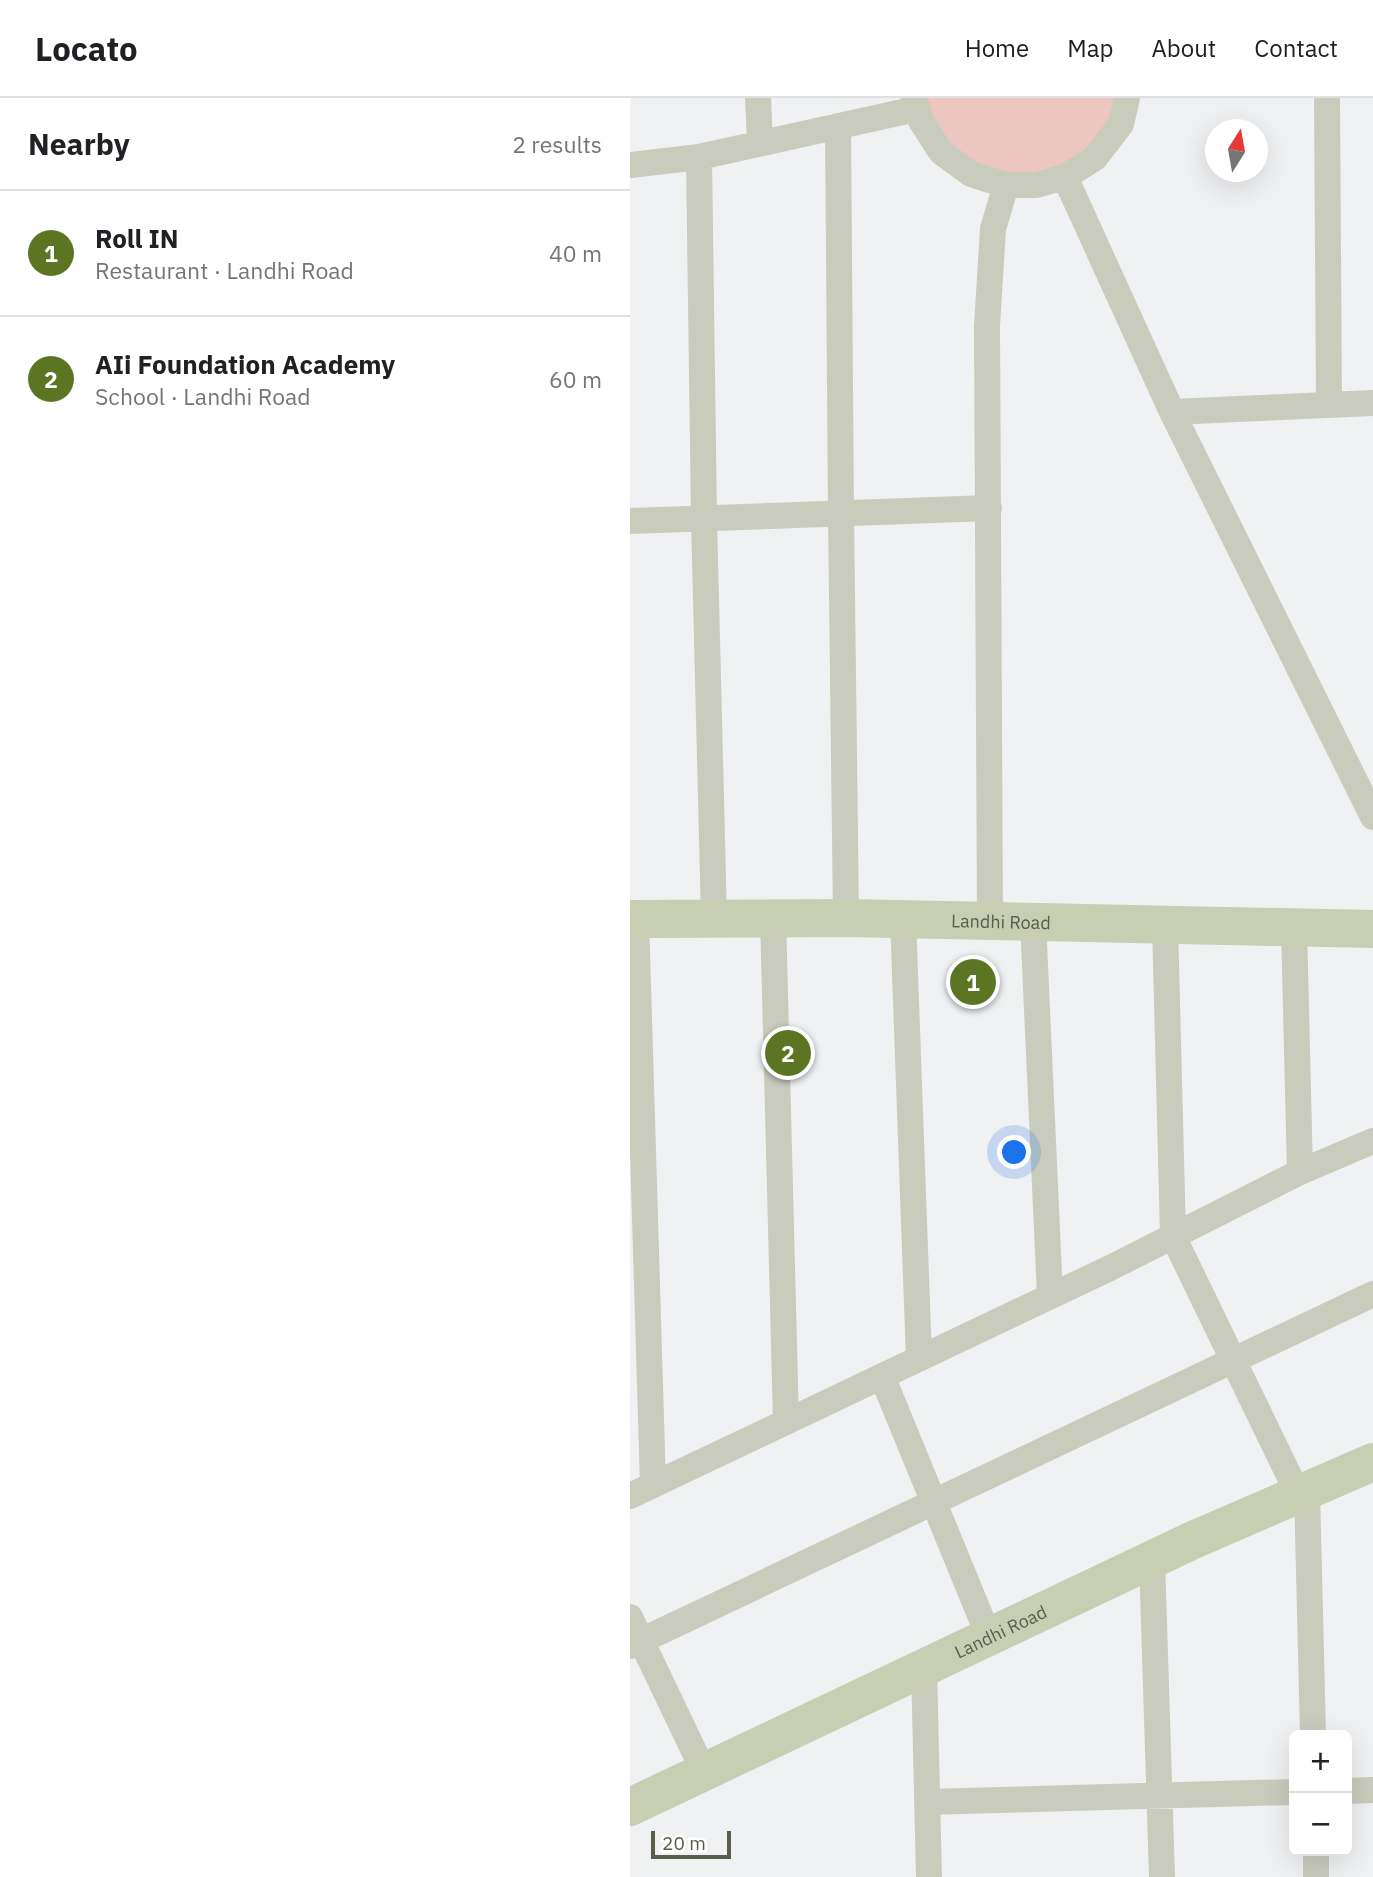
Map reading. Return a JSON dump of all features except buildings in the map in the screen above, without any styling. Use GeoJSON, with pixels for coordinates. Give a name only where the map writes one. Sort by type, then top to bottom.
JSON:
{"type":"FeatureCollection","features":[{"type":"Feature","properties":{"kind":"main road","name":"Landhi Road"},"geometry":{"type":"LineString","coordinates":[[633,918],[990,920],[1373,929]]}},
{"type":"Feature","properties":{"kind":"main road","name":"Landhi Road"},"geometry":{"type":"LineString","coordinates":[[630,1807],[1152,1559],[1373,1462]]}},
{"type":"Feature","properties":{"kind":"street"},"geometry":{"type":"LineString","coordinates":[[758,98],[760,143]]}},
{"type":"Feature","properties":{"kind":"street"},"geometry":{"type":"LineString","coordinates":[[630,165],[699,157],[838,126],[915,104],[921,121],[941,152],[971,174],[1006,185],[1036,186],[1065,177],[1095,158],[1121,124],[1127,98]]}},
{"type":"Feature","properties":{"kind":"street"},"geometry":{"type":"LineString","coordinates":[[1328,98],[1329,405]]}},
{"type":"Feature","properties":{"kind":"street"},"geometry":{"type":"LineString","coordinates":[[838,126],[846,918]]}},
{"type":"Feature","properties":{"kind":"street"},"geometry":{"type":"LineString","coordinates":[[699,157],[704,519],[714,918]]}},
{"type":"Feature","properties":{"kind":"street"},"geometry":{"type":"LineString","coordinates":[[1065,177],[1171,412],[1371,813]]}},
{"type":"Feature","properties":{"kind":"street"},"geometry":{"type":"LineString","coordinates":[[990,920],[988,312],[993,229],[1006,185]]}},
{"type":"Feature","properties":{"kind":"street"},"geometry":{"type":"LineString","coordinates":[[1171,412],[1373,403]]}},
{"type":"Feature","properties":{"kind":"street"},"geometry":{"type":"LineString","coordinates":[[630,521],[989,508]]}},
{"type":"Feature","properties":{"kind":"street"},"geometry":{"type":"LineString","coordinates":[[1371,813],[1373,779]]}},
{"type":"Feature","properties":{"kind":"street"},"geometry":{"type":"LineString","coordinates":[[773,917],[786,1422]]}},
{"type":"Feature","properties":{"kind":"street"},"geometry":{"type":"LineString","coordinates":[[633,918],[641,1491],[1050,1296],[1300,1172],[1373,1141]]}},
{"type":"Feature","properties":{"kind":"street"},"geometry":{"type":"LineString","coordinates":[[903,919],[919,1359]]}},
{"type":"Feature","properties":{"kind":"street"},"geometry":{"type":"LineString","coordinates":[[1032,921],[1050,1296]]}},
{"type":"Feature","properties":{"kind":"street"},"geometry":{"type":"LineString","coordinates":[[1165,924],[1173,1236],[1233,1360],[1303,1492],[1313,1730]]}},
{"type":"Feature","properties":{"kind":"street"},"geometry":{"type":"LineString","coordinates":[[1294,927],[1300,1172]]}},
{"type":"Feature","properties":{"kind":"street"},"geometry":{"type":"LineString","coordinates":[[704,1772],[634,1634],[933,1502],[1373,1294]]}},
{"type":"Feature","properties":{"kind":"street"},"geometry":{"type":"LineString","coordinates":[[882,1376],[989,1637]]}},
{"type":"Feature","properties":{"kind":"street"},"geometry":{"type":"LineString","coordinates":[[1152,1559],[1162,1877]]}},
{"type":"Feature","properties":{"kind":"street"},"geometry":{"type":"LineString","coordinates":[[924,1667],[929,1877]]}},
{"type":"Feature","properties":{"kind":"street"},"geometry":{"type":"LineString","coordinates":[[1352,1791],[1373,1790]]}},
{"type":"Feature","properties":{"kind":"street"},"geometry":{"type":"LineString","coordinates":[[927,1802],[1289,1792]]}},
{"type":"Feature","properties":{"kind":"street"},"geometry":{"type":"LineString","coordinates":[[1315,1856],[1316,1877]]}},
{"type":"Feature","properties":{"kind":"shaded area"},"geometry":{"type":"Polygon","coordinates":[[[915,98],[1128,98],[1070,179],[978,181],[915,98]]]}},
{"type":"Feature","properties":{"kind":"place","name":"Roll IN"},"geometry":{"type":"Point","coordinates":[973,982]}},
{"type":"Feature","properties":{"kind":"place","name":"AIi Foundation Academy"},"geometry":{"type":"Point","coordinates":[788,1053]}}]}
